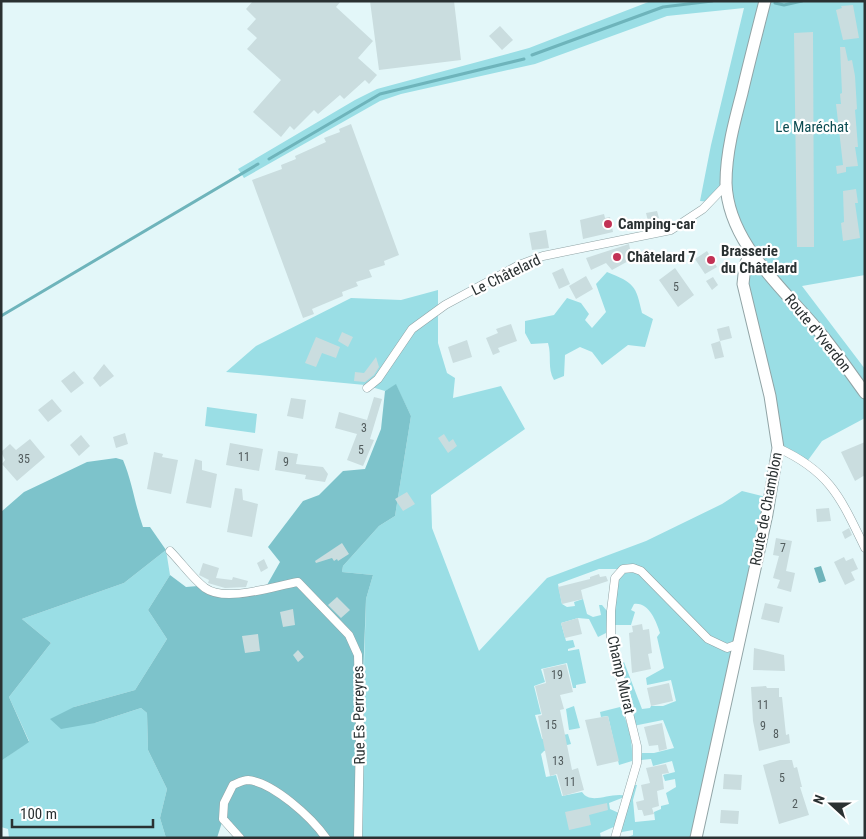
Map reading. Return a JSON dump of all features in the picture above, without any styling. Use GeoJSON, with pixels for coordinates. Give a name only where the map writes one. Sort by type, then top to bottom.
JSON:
{"type":"FeatureCollection","features":[{"type":"Feature","properties":{"kind":"street"},"geometry":{"type":"LineString","coordinates":[[751,252],[734,220],[726,185],[727,161],[733,127],[765,1]]}},
{"type":"Feature","properties":{"kind":"street","name":"Le Châtelard"},"geometry":{"type":"LineString","coordinates":[[367,388],[378,379],[412,329],[445,305],[519,265],[543,256],[671,230],[703,209],[726,185]]}},
{"type":"Feature","properties":{"kind":"street","name":"Route d'Yverdon"},"geometry":{"type":"LineString","coordinates":[[751,252],[818,330],[865,393]]}},
{"type":"Feature","properties":{"kind":"street","name":"Route de Chamblon"},"geometry":{"type":"LineString","coordinates":[[696,838],[767,514],[778,448],[771,403],[743,284],[744,264],[751,252]]}},
{"type":"Feature","properties":{"kind":"street"},"geometry":{"type":"LineString","coordinates":[[778,448],[820,472],[829,482],[845,507],[865,548]]}},
{"type":"Feature","properties":{"kind":"street","name":"Rue Es Perreyres"},"geometry":{"type":"LineString","coordinates":[[170,551],[207,589],[218,592],[244,594],[298,582],[349,635],[358,655],[360,732],[358,838]]}},
{"type":"Feature","properties":{"kind":"street","name":"Champ Murat"},"geometry":{"type":"LineString","coordinates":[[615,838],[637,763],[637,746],[611,640],[615,578],[623,569],[633,568],[641,570],[708,639],[727,648],[738,644]]}},
{"type":"Feature","properties":{"kind":"street"},"geometry":{"type":"LineString","coordinates":[[240,838],[223,819],[224,803],[233,785],[246,780],[265,784],[297,808],[326,838]]}},
{"type":"Feature","properties":{"kind":"green space","name":"Le Maréchat"},"geometry":{"type":"Polygon","coordinates":[[[651,1],[865,1],[865,275],[802,286],[865,369],[865,418],[822,441],[806,463],[778,448],[743,284],[751,252],[726,185],[710,202],[700,201],[711,145],[744,8],[667,16],[535,64],[401,94],[380,101],[244,178],[238,169],[377,89],[529,48],[651,1]]]}},
{"type":"Feature","properties":{"kind":"green space"},"geometry":{"type":"Polygon","coordinates":[[[607,272],[623,279],[632,286],[638,296],[642,313],[653,319],[645,347],[628,345],[602,365],[592,352],[580,347],[565,355],[564,376],[554,380],[551,371],[548,343],[531,344],[525,333],[525,321],[554,315],[567,298],[581,303],[589,314],[585,320],[592,328],[606,312],[596,284],[607,272]]]}},
{"type":"Feature","properties":{"kind":"green space"},"geometry":{"type":"Polygon","coordinates":[[[438,290],[438,343],[447,373],[455,378],[453,398],[501,386],[525,429],[431,495],[432,528],[479,651],[547,578],[646,541],[722,504],[742,491],[770,498],[696,838],[626,838],[633,835],[633,830],[622,832],[617,830],[618,825],[600,833],[601,838],[359,838],[366,599],[373,575],[342,572],[343,566],[379,526],[395,516],[411,416],[396,385],[385,391],[365,385],[226,372],[256,346],[351,298],[401,300],[438,290]],[[599,569],[558,584],[562,604],[567,607],[575,606],[574,602],[583,599],[587,614],[593,617],[601,615],[599,605],[602,605],[607,611],[606,633],[598,637],[589,619],[578,618],[561,623],[566,641],[573,640],[575,647],[568,649],[568,651],[579,649],[586,683],[576,685],[576,688],[573,688],[567,663],[541,669],[545,682],[534,686],[541,714],[535,715],[542,739],[568,734],[571,744],[544,751],[541,754],[546,777],[556,775],[562,796],[582,792],[591,798],[627,796],[630,785],[637,785],[633,800],[635,822],[655,820],[654,812],[661,809],[661,806],[669,804],[666,793],[676,787],[675,779],[665,781],[663,775],[675,772],[672,761],[653,766],[651,759],[641,760],[642,753],[654,753],[674,748],[663,720],[633,726],[616,665],[624,662],[642,709],[650,708],[651,706],[663,706],[676,701],[671,680],[647,685],[646,678],[664,668],[657,637],[660,633],[654,618],[644,606],[634,604],[631,610],[635,612],[631,625],[611,625],[613,592],[623,569],[599,569]],[[627,796],[609,803],[610,809],[621,814],[627,796]]]}},
{"type":"Feature","properties":{"kind":"green space"},"geometry":{"type":"Polygon","coordinates":[[[207,407],[257,414],[255,433],[205,426],[207,407]]]}},
{"type":"Feature","properties":{"kind":"green space"},"geometry":{"type":"Polygon","coordinates":[[[166,550],[170,575],[148,610],[167,639],[135,690],[74,707],[95,723],[141,708],[147,713],[148,750],[167,789],[160,818],[166,838],[9,838],[8,829],[1,827],[1,761],[29,741],[9,697],[51,643],[22,619],[124,583],[166,550]]]}},
{"type":"Feature","properties":{"kind":"green space"},"geometry":{"type":"Polygon","coordinates":[[[574,706],[580,728],[569,730],[566,709],[574,706]]]}},
{"type":"Feature","properties":{"kind":"green space"},"geometry":{"type":"Polygon","coordinates":[[[620,707],[631,740],[632,761],[619,765],[608,716],[601,717],[600,712],[620,707]]]}},
{"type":"Feature","properties":{"kind":"shaded area"},"geometry":{"type":"Polygon","coordinates":[[[396,384],[411,416],[395,516],[379,526],[343,566],[342,572],[373,575],[366,599],[357,838],[241,838],[223,819],[217,838],[166,838],[160,818],[167,789],[148,750],[147,713],[141,708],[95,723],[61,729],[50,719],[74,707],[135,690],[167,639],[148,610],[170,575],[186,587],[198,586],[212,596],[236,596],[263,592],[280,562],[268,547],[303,501],[319,495],[343,471],[365,469],[381,429],[385,391],[396,384]]]}},
{"type":"Feature","properties":{"kind":"shaded area"},"geometry":{"type":"Polygon","coordinates":[[[116,458],[123,460],[143,527],[150,527],[166,550],[124,583],[22,619],[51,643],[9,697],[29,742],[1,761],[1,512],[24,492],[87,462],[116,458]]]}},
{"type":"Feature","properties":{"kind":"shaded area"},"geometry":{"type":"Polygon","coordinates":[[[821,566],[826,581],[819,583],[814,568],[821,566]]]}},
{"type":"Feature","properties":{"kind":"building"},"geometry":{"type":"Polygon","coordinates":[[[253,1],[341,1],[336,7],[373,41],[358,58],[377,75],[369,84],[365,80],[344,99],[340,95],[318,114],[314,110],[294,130],[290,126],[281,137],[253,112],[281,80],[247,49],[257,38],[247,29],[256,19],[246,9],[253,1]]]}},
{"type":"Feature","properties":{"kind":"building"},"geometry":{"type":"Polygon","coordinates":[[[370,1],[454,1],[461,60],[379,70],[370,1]]]}},
{"type":"Feature","properties":{"kind":"building"},"geometry":{"type":"Polygon","coordinates":[[[853,5],[859,38],[843,40],[836,10],[842,8],[841,6],[853,5]]]}},
{"type":"Feature","properties":{"kind":"building"},"geometry":{"type":"Polygon","coordinates":[[[500,26],[513,40],[502,50],[489,36],[500,26]]]}},
{"type":"Feature","properties":{"kind":"building"},"geometry":{"type":"Polygon","coordinates":[[[813,32],[814,247],[797,247],[794,33],[813,32]]]}},
{"type":"Feature","properties":{"kind":"building"},"geometry":{"type":"Polygon","coordinates":[[[840,47],[845,47],[848,61],[852,60],[855,76],[858,147],[855,147],[858,166],[846,167],[846,172],[837,174],[836,166],[843,165],[836,104],[841,104],[840,94],[842,93],[840,47]]]}},
{"type":"Feature","properties":{"kind":"building"},"geometry":{"type":"Polygon","coordinates":[[[351,124],[399,255],[384,261],[385,265],[369,270],[372,277],[356,282],[358,286],[342,292],[343,296],[312,309],[314,314],[303,318],[252,180],[282,169],[281,165],[296,159],[295,156],[326,142],[324,138],[340,132],[339,129],[351,124]]]}},
{"type":"Feature","properties":{"kind":"building"},"geometry":{"type":"Polygon","coordinates":[[[856,189],[858,203],[855,203],[860,238],[843,241],[841,223],[844,222],[843,191],[856,189]]]}},
{"type":"Feature","properties":{"kind":"building"},"geometry":{"type":"Polygon","coordinates":[[[657,211],[659,218],[648,221],[646,213],[657,211]]]}},
{"type":"Feature","properties":{"kind":"building"},"geometry":{"type":"Polygon","coordinates":[[[604,214],[605,218],[610,217],[613,232],[583,239],[580,220],[604,214]]]}},
{"type":"Feature","properties":{"kind":"building"},"geometry":{"type":"Polygon","coordinates":[[[546,230],[549,248],[532,250],[529,233],[546,230]]]}},
{"type":"Feature","properties":{"kind":"building","name":"Châtelard 7"},"geometry":{"type":"Polygon","coordinates":[[[629,244],[632,259],[612,270],[606,263],[591,270],[586,258],[629,244]]]}},
{"type":"Feature","properties":{"kind":"building"},"geometry":{"type":"Polygon","coordinates":[[[707,251],[717,267],[705,274],[695,259],[707,251]]]}},
{"type":"Feature","properties":{"kind":"building"},"geometry":{"type":"Polygon","coordinates":[[[563,268],[570,284],[559,289],[552,273],[563,268]]]}},
{"type":"Feature","properties":{"kind":"building"},"geometry":{"type":"Polygon","coordinates":[[[675,268],[694,295],[678,307],[659,280],[675,268]]]}},
{"type":"Feature","properties":{"kind":"building"},"geometry":{"type":"Polygon","coordinates":[[[586,276],[593,289],[576,299],[569,286],[586,276]]]}},
{"type":"Feature","properties":{"kind":"building"},"geometry":{"type":"Polygon","coordinates":[[[713,277],[718,285],[712,290],[706,281],[713,277]]]}},
{"type":"Feature","properties":{"kind":"building"},"geometry":{"type":"Polygon","coordinates":[[[511,324],[517,341],[498,348],[500,352],[493,355],[486,338],[498,333],[496,329],[511,324]]]}},
{"type":"Feature","properties":{"kind":"building"},"geometry":{"type":"Polygon","coordinates":[[[729,326],[732,338],[720,341],[717,329],[729,326]]]}},
{"type":"Feature","properties":{"kind":"building"},"geometry":{"type":"Polygon","coordinates":[[[342,332],[353,337],[348,347],[338,341],[342,332]]]}},
{"type":"Feature","properties":{"kind":"building"},"geometry":{"type":"Polygon","coordinates":[[[316,337],[340,347],[336,358],[322,353],[316,367],[305,363],[316,337]]]}},
{"type":"Feature","properties":{"kind":"building"},"geometry":{"type":"Polygon","coordinates":[[[467,340],[472,357],[453,363],[448,347],[467,340]]]}},
{"type":"Feature","properties":{"kind":"building"},"geometry":{"type":"Polygon","coordinates":[[[720,341],[724,357],[715,359],[711,344],[720,341]]]}},
{"type":"Feature","properties":{"kind":"building"},"geometry":{"type":"Polygon","coordinates":[[[376,357],[379,367],[374,375],[365,382],[354,381],[355,372],[364,373],[376,357]]]}},
{"type":"Feature","properties":{"kind":"building"},"geometry":{"type":"Polygon","coordinates":[[[104,364],[114,376],[100,387],[93,378],[104,364]]]}},
{"type":"Feature","properties":{"kind":"building"},"geometry":{"type":"Polygon","coordinates":[[[74,371],[84,383],[71,393],[61,381],[74,371]]]}},
{"type":"Feature","properties":{"kind":"building"},"geometry":{"type":"Polygon","coordinates":[[[374,397],[382,399],[370,439],[374,440],[363,466],[347,460],[357,434],[335,428],[339,412],[367,420],[374,397]]]}},
{"type":"Feature","properties":{"kind":"building"},"geometry":{"type":"Polygon","coordinates":[[[291,398],[306,400],[303,419],[287,416],[291,398]]]}},
{"type":"Feature","properties":{"kind":"building"},"geometry":{"type":"Polygon","coordinates":[[[52,399],[62,411],[48,422],[38,410],[52,399]]]}},
{"type":"Feature","properties":{"kind":"building"},"geometry":{"type":"Polygon","coordinates":[[[125,433],[128,444],[116,448],[113,437],[125,433]]]}},
{"type":"Feature","properties":{"kind":"building"},"geometry":{"type":"Polygon","coordinates":[[[444,434],[449,442],[453,439],[457,446],[448,453],[438,438],[444,434]]]}},
{"type":"Feature","properties":{"kind":"building"},"geometry":{"type":"Polygon","coordinates":[[[81,435],[90,446],[79,456],[70,445],[81,435]]]}},
{"type":"Feature","properties":{"kind":"building"},"geometry":{"type":"Polygon","coordinates":[[[30,439],[45,457],[17,481],[2,464],[5,460],[1,452],[10,444],[16,450],[30,439]]]}},
{"type":"Feature","properties":{"kind":"building"},"geometry":{"type":"Polygon","coordinates":[[[865,442],[865,475],[855,481],[841,452],[865,442]]]}},
{"type":"Feature","properties":{"kind":"building"},"geometry":{"type":"Polygon","coordinates":[[[230,443],[263,449],[259,471],[226,465],[230,443]]]}},
{"type":"Feature","properties":{"kind":"building"},"geometry":{"type":"Polygon","coordinates":[[[278,451],[298,454],[296,464],[323,467],[328,474],[325,482],[305,479],[306,475],[275,470],[278,451]]]}},
{"type":"Feature","properties":{"kind":"building"},"geometry":{"type":"Polygon","coordinates":[[[154,452],[163,454],[162,457],[178,460],[171,494],[147,489],[154,452]]]}},
{"type":"Feature","properties":{"kind":"building"},"geometry":{"type":"Polygon","coordinates":[[[195,459],[202,461],[202,470],[217,474],[211,508],[186,503],[195,459]]]}},
{"type":"Feature","properties":{"kind":"building"},"geometry":{"type":"Polygon","coordinates":[[[235,488],[242,489],[243,500],[258,504],[252,537],[227,532],[235,488]]]}},
{"type":"Feature","properties":{"kind":"building"},"geometry":{"type":"Polygon","coordinates":[[[407,492],[415,504],[403,511],[395,499],[407,492]]]}},
{"type":"Feature","properties":{"kind":"building"},"geometry":{"type":"Polygon","coordinates":[[[829,508],[831,521],[817,522],[816,509],[829,508]]]}},
{"type":"Feature","properties":{"kind":"building"},"geometry":{"type":"Polygon","coordinates":[[[849,528],[852,535],[845,539],[842,532],[849,528]]]}},
{"type":"Feature","properties":{"kind":"building"},"geometry":{"type":"Polygon","coordinates":[[[776,538],[792,541],[786,571],[795,573],[791,592],[777,588],[780,580],[773,578],[779,556],[773,555],[776,538]]]}},
{"type":"Feature","properties":{"kind":"building"},"geometry":{"type":"Polygon","coordinates":[[[342,543],[349,554],[338,561],[337,559],[334,561],[332,558],[316,563],[315,561],[342,543]]]}},
{"type":"Feature","properties":{"kind":"building"},"geometry":{"type":"Polygon","coordinates":[[[844,557],[846,561],[853,558],[858,569],[851,572],[855,580],[845,585],[834,562],[844,557]]]}},
{"type":"Feature","properties":{"kind":"building"},"geometry":{"type":"Polygon","coordinates":[[[264,559],[268,568],[261,572],[257,563],[264,559]]]}},
{"type":"Feature","properties":{"kind":"building"},"geometry":{"type":"Polygon","coordinates":[[[203,563],[219,568],[216,578],[232,580],[233,577],[248,581],[246,587],[225,588],[208,583],[209,580],[199,575],[203,563]]]}},
{"type":"Feature","properties":{"kind":"building"},"geometry":{"type":"Polygon","coordinates":[[[599,574],[600,577],[606,576],[608,581],[581,590],[583,599],[562,604],[558,587],[590,579],[590,577],[599,574]]]}},
{"type":"Feature","properties":{"kind":"building"},"geometry":{"type":"Polygon","coordinates":[[[337,597],[350,610],[341,618],[328,605],[337,597]]]}},
{"type":"Feature","properties":{"kind":"building"},"geometry":{"type":"Polygon","coordinates":[[[765,603],[783,607],[779,623],[761,619],[765,603]]]}},
{"type":"Feature","properties":{"kind":"building"},"geometry":{"type":"Polygon","coordinates":[[[293,609],[295,625],[283,627],[280,612],[293,609]]]}},
{"type":"Feature","properties":{"kind":"building"},"geometry":{"type":"Polygon","coordinates":[[[578,618],[582,634],[565,638],[561,623],[578,618]]]}},
{"type":"Feature","properties":{"kind":"building"},"geometry":{"type":"Polygon","coordinates":[[[642,624],[643,630],[649,629],[652,653],[648,654],[651,669],[632,673],[629,633],[633,632],[632,626],[642,624]]]}},
{"type":"Feature","properties":{"kind":"building"},"geometry":{"type":"Polygon","coordinates":[[[258,634],[260,651],[245,653],[242,636],[258,634]]]}},
{"type":"Feature","properties":{"kind":"building"},"geometry":{"type":"Polygon","coordinates":[[[754,648],[784,655],[785,671],[753,670],[754,648]]]}},
{"type":"Feature","properties":{"kind":"building"},"geometry":{"type":"Polygon","coordinates":[[[298,650],[304,657],[298,662],[293,655],[298,650]]]}},
{"type":"Feature","properties":{"kind":"building"},"geometry":{"type":"Polygon","coordinates":[[[566,664],[573,692],[560,695],[564,709],[560,710],[572,770],[578,768],[584,790],[563,796],[557,774],[550,776],[538,716],[542,715],[535,686],[546,683],[543,669],[566,664]]]}},
{"type":"Feature","properties":{"kind":"building"},"geometry":{"type":"Polygon","coordinates":[[[669,683],[673,701],[651,706],[647,688],[669,683]]]}},
{"type":"Feature","properties":{"kind":"building"},"geometry":{"type":"Polygon","coordinates":[[[766,686],[767,688],[779,688],[779,697],[782,697],[786,735],[789,734],[790,743],[759,751],[753,721],[751,687],[766,686]]]}},
{"type":"Feature","properties":{"kind":"building"},"geometry":{"type":"Polygon","coordinates":[[[608,716],[619,761],[597,766],[585,720],[608,716]]]}},
{"type":"Feature","properties":{"kind":"building"},"geometry":{"type":"Polygon","coordinates":[[[662,723],[667,749],[659,751],[658,745],[649,746],[644,727],[662,723]]]}},
{"type":"Feature","properties":{"kind":"building"},"geometry":{"type":"Polygon","coordinates":[[[780,760],[792,760],[794,768],[797,767],[802,787],[800,787],[809,815],[779,824],[763,765],[780,760]]]}},
{"type":"Feature","properties":{"kind":"building"},"geometry":{"type":"Polygon","coordinates":[[[666,764],[669,773],[662,774],[664,789],[657,791],[659,806],[652,808],[654,814],[644,816],[642,810],[638,810],[636,802],[644,800],[641,785],[650,783],[646,768],[666,764]]]}},
{"type":"Feature","properties":{"kind":"building"},"geometry":{"type":"Polygon","coordinates":[[[724,774],[742,775],[741,790],[723,789],[724,774]]]}},
{"type":"Feature","properties":{"kind":"building"},"geometry":{"type":"Polygon","coordinates":[[[607,803],[608,810],[589,815],[591,825],[569,830],[565,812],[607,803]]]}},
{"type":"Feature","properties":{"kind":"building"},"geometry":{"type":"Polygon","coordinates":[[[721,810],[739,811],[738,824],[720,823],[721,810]]]}},
{"type":"Feature","properties":{"kind":"waterway"},"geometry":{"type":"LineString","coordinates":[[532,55],[663,7],[712,1]]}},
{"type":"Feature","properties":{"kind":"waterway"},"geometry":{"type":"LineString","coordinates":[[775,3],[784,5],[802,1]]}},
{"type":"Feature","properties":{"kind":"waterway"},"geometry":{"type":"LineString","coordinates":[[269,159],[380,94],[524,59]]}},
{"type":"Feature","properties":{"kind":"waterway"},"geometry":{"type":"LineString","coordinates":[[1,316],[258,164]]}},
{"type":"Feature","properties":{"kind":"place","name":"Camping-car"},"geometry":{"type":"Point","coordinates":[608,224]}},
{"type":"Feature","properties":{"kind":"place","name":"Châtelard 7"},"geometry":{"type":"Point","coordinates":[617,257]}},
{"type":"Feature","properties":{"kind":"place","name":"Brasserie du Châtelard"},"geometry":{"type":"Point","coordinates":[711,260]}}]}
